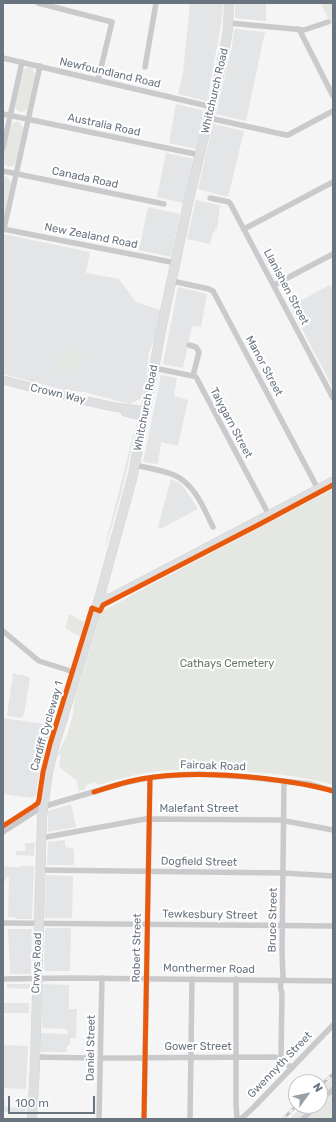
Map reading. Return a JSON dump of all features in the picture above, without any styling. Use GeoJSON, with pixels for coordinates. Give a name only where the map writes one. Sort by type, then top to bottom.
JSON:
{"type":"FeatureCollection","features":[{"type":"Feature","properties":{"kind":"main road","name":"Whitchurch Road"},"geometry":{"type":"LineString","coordinates":[[42,808],[50,761],[100,597],[135,465],[189,199],[224,54],[229,23],[229,3]]}},
{"type":"Feature","properties":{"kind":"main road","name":"Crwys Road"},"geometry":{"type":"LineString","coordinates":[[32,1119],[42,808]]}},
{"type":"Feature","properties":{"kind":"street"},"geometry":{"type":"LineString","coordinates":[[38,3],[112,22],[98,80]]}},
{"type":"Feature","properties":{"kind":"street"},"geometry":{"type":"LineString","coordinates":[[145,67],[156,3]]}},
{"type":"Feature","properties":{"kind":"street"},"geometry":{"type":"LineString","coordinates":[[229,23],[304,30],[328,22]]}},
{"type":"Feature","properties":{"kind":"street"},"geometry":{"type":"LineString","coordinates":[[298,29],[333,96]]}},
{"type":"Feature","properties":{"kind":"street","name":"Newfoundland Road"},"geometry":{"type":"LineString","coordinates":[[3,58],[212,108]]}},
{"type":"Feature","properties":{"kind":"street"},"geometry":{"type":"LineString","coordinates":[[3,148],[22,62]]}},
{"type":"Feature","properties":{"kind":"street"},"geometry":{"type":"LineString","coordinates":[[3,229],[40,66]]}},
{"type":"Feature","properties":{"kind":"street"},"geometry":{"type":"LineString","coordinates":[[209,118],[288,135],[333,111]]}},
{"type":"Feature","properties":{"kind":"street","name":"Australia Road"},"geometry":{"type":"LineString","coordinates":[[3,114],[200,155]]}},
{"type":"Feature","properties":{"kind":"street","name":"Canada Road"},"geometry":{"type":"LineString","coordinates":[[3,171],[164,204]]}},
{"type":"Feature","properties":{"kind":"street"},"geometry":{"type":"LineString","coordinates":[[244,229],[333,182]]}},
{"type":"Feature","properties":{"kind":"street","name":"Llanishen Street"},"geometry":{"type":"LineString","coordinates":[[210,198],[230,203],[333,398]]}},
{"type":"Feature","properties":{"kind":"street","name":"New Zealand Road"},"geometry":{"type":"LineString","coordinates":[[3,229],[176,263]]}},
{"type":"Feature","properties":{"kind":"street"},"geometry":{"type":"LineString","coordinates":[[274,285],[333,254]]}},
{"type":"Feature","properties":{"kind":"street","name":"Manor Street"},"geometry":{"type":"LineString","coordinates":[[172,281],[209,288],[213,291],[318,489]]}},
{"type":"Feature","properties":{"kind":"street"},"geometry":{"type":"LineString","coordinates":[[154,368],[193,376],[199,352],[196,347],[189,345]]}},
{"type":"Feature","properties":{"kind":"street","name":"Talygarn Street"},"geometry":{"type":"LineString","coordinates":[[193,376],[196,377],[269,515]]}},
{"type":"Feature","properties":{"kind":"street","name":"Crown Way"},"geometry":{"type":"LineString","coordinates":[[3,380],[69,397],[114,406],[126,413],[145,414]]}},
{"type":"Feature","properties":{"kind":"street"},"geometry":{"type":"LineString","coordinates":[[135,465],[171,474],[184,480],[196,494],[213,527]]}},
{"type":"Feature","properties":{"kind":"street"},"geometry":{"type":"LineString","coordinates":[[100,597],[110,598],[333,481]]}},
{"type":"Feature","properties":{"kind":"street"},"geometry":{"type":"LineString","coordinates":[[3,631],[39,661],[77,673]]}},
{"type":"Feature","properties":{"kind":"street","name":"Fairoak Road"},"geometry":{"type":"LineString","coordinates":[[3,832],[42,808],[120,784],[180,774],[220,775],[284,781],[311,784],[333,791]]}},
{"type":"Feature","properties":{"kind":"street","name":"Robert Street"},"geometry":{"type":"LineString","coordinates":[[144,1119],[150,778]]}},
{"type":"Feature","properties":{"kind":"street","name":"Bruce Street"},"geometry":{"type":"LineString","coordinates":[[281,1059],[284,781]]}},
{"type":"Feature","properties":{"kind":"street","name":"Malefant Street"},"geometry":{"type":"LineString","coordinates":[[41,838],[149,819],[284,820],[333,830]]}},
{"type":"Feature","properties":{"kind":"street","name":"Dogfield Street"},"geometry":{"type":"LineString","coordinates":[[40,870],[283,873],[333,876]]}},
{"type":"Feature","properties":{"kind":"street","name":"Tewkesbury Street"},"geometry":{"type":"LineString","coordinates":[[3,923],[333,926]]}},
{"type":"Feature","properties":{"kind":"street","name":"Monthermer Road"},"geometry":{"type":"LineString","coordinates":[[3,979],[102,978],[333,981]]}},
{"type":"Feature","properties":{"kind":"street","name":"Daniel Street"},"geometry":{"type":"LineString","coordinates":[[99,1119],[102,978]]}},
{"type":"Feature","properties":{"kind":"street"},"geometry":{"type":"LineString","coordinates":[[190,1119],[192,979]]}},
{"type":"Feature","properties":{"kind":"street"},"geometry":{"type":"LineString","coordinates":[[236,979],[237,1119]]}},
{"type":"Feature","properties":{"kind":"street","name":"Gwennyth Street"},"geometry":{"type":"LineString","coordinates":[[241,1119],[333,1025]]}},
{"type":"Feature","properties":{"kind":"street"},"geometry":{"type":"LineString","coordinates":[[35,1057],[91,1058]]}},
{"type":"Feature","properties":{"kind":"street","name":"Gower Street"},"geometry":{"type":"LineString","coordinates":[[101,1058],[275,1057],[281,1059]]}},
{"type":"Feature","properties":{"kind":"street"},"geometry":{"type":"LineString","coordinates":[[281,1059],[292,1068]]}},
{"type":"Feature","properties":{"kind":"shaded area"},"geometry":{"type":"Polygon","coordinates":[[[190,3],[223,3],[221,24],[207,101],[178,94],[183,72],[190,3]]]}},
{"type":"Feature","properties":{"kind":"shaded area"},"geometry":{"type":"Polygon","coordinates":[[[235,3],[266,3],[266,21],[235,18],[235,3]]]}},
{"type":"Feature","properties":{"kind":"shaded area"},"geometry":{"type":"Polygon","coordinates":[[[235,29],[265,32],[246,121],[216,114],[235,29]]]}},
{"type":"Feature","properties":{"kind":"shaded area"},"geometry":{"type":"Polygon","coordinates":[[[176,104],[205,111],[196,149],[169,143],[176,104]]]}},
{"type":"Feature","properties":{"kind":"shaded area"},"geometry":{"type":"Polygon","coordinates":[[[213,124],[244,131],[228,197],[198,189],[213,124]]]}},
{"type":"Feature","properties":{"kind":"shaded area"},"geometry":{"type":"Polygon","coordinates":[[[166,153],[193,159],[183,203],[157,197],[166,153]]]}},
{"type":"Feature","properties":{"kind":"shaded area"},"geometry":{"type":"Polygon","coordinates":[[[196,200],[227,207],[220,206],[217,229],[213,232],[210,244],[187,239],[196,200]]]}},
{"type":"Feature","properties":{"kind":"shaded area"},"geometry":{"type":"Polygon","coordinates":[[[148,207],[180,214],[171,257],[139,250],[148,207]]]}},
{"type":"Feature","properties":{"kind":"shaded area"},"geometry":{"type":"Polygon","coordinates":[[[3,234],[90,252],[86,273],[119,279],[136,302],[160,310],[155,337],[149,353],[146,381],[142,398],[130,404],[84,392],[68,391],[3,374],[3,234]]]}},
{"type":"Feature","properties":{"kind":"shaded area"},"geometry":{"type":"Polygon","coordinates":[[[330,285],[333,290],[333,388],[290,306],[330,285]]]}},
{"type":"Feature","properties":{"kind":"shaded area"},"geometry":{"type":"Polygon","coordinates":[[[178,287],[207,294],[201,327],[192,326],[183,368],[163,364],[178,287]]]}},
{"type":"Feature","properties":{"kind":"shaded area"},"geometry":{"type":"Polygon","coordinates":[[[161,375],[177,378],[174,396],[188,400],[178,446],[161,442],[158,464],[143,462],[161,375]]]}},
{"type":"Feature","properties":{"kind":"shaded area"},"geometry":{"type":"Polygon","coordinates":[[[171,479],[181,484],[198,509],[160,529],[158,526],[171,479]]]}},
{"type":"Feature","properties":{"kind":"shaded area"},"geometry":{"type":"Polygon","coordinates":[[[13,673],[18,676],[20,674],[30,678],[24,715],[21,718],[7,716],[13,673]]]}},
{"type":"Feature","properties":{"kind":"shaded area"},"geometry":{"type":"Polygon","coordinates":[[[3,718],[52,725],[40,769],[36,795],[32,798],[3,794],[3,718]]]}},
{"type":"Feature","properties":{"kind":"shaded area"},"geometry":{"type":"Polygon","coordinates":[[[71,804],[76,827],[48,832],[48,811],[71,804]]]}},
{"type":"Feature","properties":{"kind":"shaded area"},"geometry":{"type":"Polygon","coordinates":[[[65,840],[65,847],[74,849],[74,865],[47,865],[48,842],[65,840]]]}},
{"type":"Feature","properties":{"kind":"shaded area"},"geometry":{"type":"Polygon","coordinates":[[[25,843],[35,843],[34,856],[16,855],[16,851],[25,851],[25,843]]]}},
{"type":"Feature","properties":{"kind":"shaded area"},"geometry":{"type":"Polygon","coordinates":[[[7,865],[9,867],[34,866],[32,919],[16,919],[14,917],[8,917],[9,877],[6,877],[6,881],[3,881],[3,868],[7,865]]]}},
{"type":"Feature","properties":{"kind":"shaded area"},"geometry":{"type":"Polygon","coordinates":[[[46,875],[73,876],[72,918],[45,918],[46,875]]]}},
{"type":"Feature","properties":{"kind":"shaded area"},"geometry":{"type":"Polygon","coordinates":[[[45,928],[71,928],[70,971],[44,971],[45,928]]]}},
{"type":"Feature","properties":{"kind":"shaded area"},"geometry":{"type":"Polygon","coordinates":[[[8,929],[32,929],[31,974],[10,974],[8,929]]]}},
{"type":"Feature","properties":{"kind":"shaded area"},"geometry":{"type":"Polygon","coordinates":[[[7,984],[30,984],[30,989],[7,988],[7,984]]]}},
{"type":"Feature","properties":{"kind":"shaded area"},"geometry":{"type":"Polygon","coordinates":[[[42,984],[69,985],[69,1009],[77,1009],[76,1038],[70,1039],[70,1045],[67,1045],[67,1052],[41,1051],[41,1033],[68,1034],[67,1029],[42,1028],[42,984]]]}},
{"type":"Feature","properties":{"kind":"shaded area"},"geometry":{"type":"Polygon","coordinates":[[[3,1003],[29,1003],[29,1013],[3,1013],[3,1003]]]}},
{"type":"Feature","properties":{"kind":"shaded area"},"geometry":{"type":"Polygon","coordinates":[[[3,1045],[28,1046],[26,1089],[3,1088],[3,1045]]]}},
{"type":"Feature","properties":{"kind":"shaded area"},"geometry":{"type":"Polygon","coordinates":[[[333,1094],[333,1119],[308,1119],[313,1114],[328,1114],[328,1099],[333,1094]]]}},
{"type":"Feature","properties":{"kind":"shaded area"},"geometry":{"type":"Polygon","coordinates":[[[3,1102],[5,1102],[5,1107],[26,1108],[25,1113],[3,1112],[3,1102]]]}},
{"type":"Feature","properties":{"kind":"green space"},"geometry":{"type":"Polygon","coordinates":[[[321,3],[333,3],[333,24],[330,23],[321,3]]]}},
{"type":"Feature","properties":{"kind":"green space"},"geometry":{"type":"Polygon","coordinates":[[[30,67],[33,69],[35,75],[28,107],[25,111],[20,112],[15,107],[22,71],[30,67]]]}},
{"type":"Feature","properties":{"kind":"green space"},"geometry":{"type":"Polygon","coordinates":[[[18,121],[24,130],[17,161],[13,166],[8,167],[4,164],[6,139],[10,126],[18,121]]]}},
{"type":"Feature","properties":{"kind":"green space"},"geometry":{"type":"Polygon","coordinates":[[[6,176],[12,185],[3,219],[3,177],[6,176]]]}},
{"type":"Feature","properties":{"kind":"green space"},"geometry":{"type":"Polygon","coordinates":[[[78,349],[82,353],[77,373],[67,373],[68,367],[66,367],[65,371],[62,370],[55,362],[55,359],[62,360],[64,350],[77,353],[78,349]]]}},
{"type":"Feature","properties":{"kind":"green space"},"geometry":{"type":"Polygon","coordinates":[[[135,428],[122,491],[105,546],[135,428]]]}},
{"type":"Feature","properties":{"kind":"green space","name":"Cathays Cemetery"},"geometry":{"type":"Polygon","coordinates":[[[333,489],[333,785],[283,775],[192,769],[144,773],[98,785],[94,782],[87,785],[85,789],[79,791],[76,780],[59,767],[61,756],[57,755],[67,736],[73,714],[75,697],[101,612],[333,489]]]}},
{"type":"Feature","properties":{"kind":"green space"},"geometry":{"type":"Polygon","coordinates":[[[69,614],[84,622],[80,637],[65,628],[69,614]]]}},
{"type":"Feature","properties":{"kind":"green space"},"geometry":{"type":"Polygon","coordinates":[[[333,1077],[333,1085],[328,1090],[328,1082],[333,1077]]]}},
{"type":"Feature","properties":{"kind":"green space"},"geometry":{"type":"Polygon","coordinates":[[[328,1109],[332,1113],[333,1117],[330,1119],[308,1119],[313,1114],[328,1114],[328,1109]]]}},
{"type":"Feature","properties":{"kind":"green space"},"geometry":{"type":"Polygon","coordinates":[[[294,1114],[304,1114],[299,1119],[289,1119],[294,1114]]]}},
{"type":"Feature","properties":{"kind":"railway"},"geometry":{"type":"LineString","coordinates":[[328,1079],[333,1074]]}},
{"type":"Feature","properties":{"kind":"railway"},"geometry":{"type":"LineString","coordinates":[[283,1119],[288,1114]]}},
{"type":"Feature","properties":{"kind":"cycle path","name":"Cardiff Cycleway 1"},"geometry":{"type":"LineString","coordinates":[[3,826],[38,803],[43,772],[50,744],[92,608],[100,611],[103,605],[333,485]]}},
{"type":"Feature","properties":{"kind":"cycle path"},"geometry":{"type":"LineString","coordinates":[[94,792],[141,779],[171,775],[201,774],[231,775],[269,779],[333,791]]}},
{"type":"Feature","properties":{"kind":"cycle path"},"geometry":{"type":"LineString","coordinates":[[144,1119],[150,778]]}}]}
